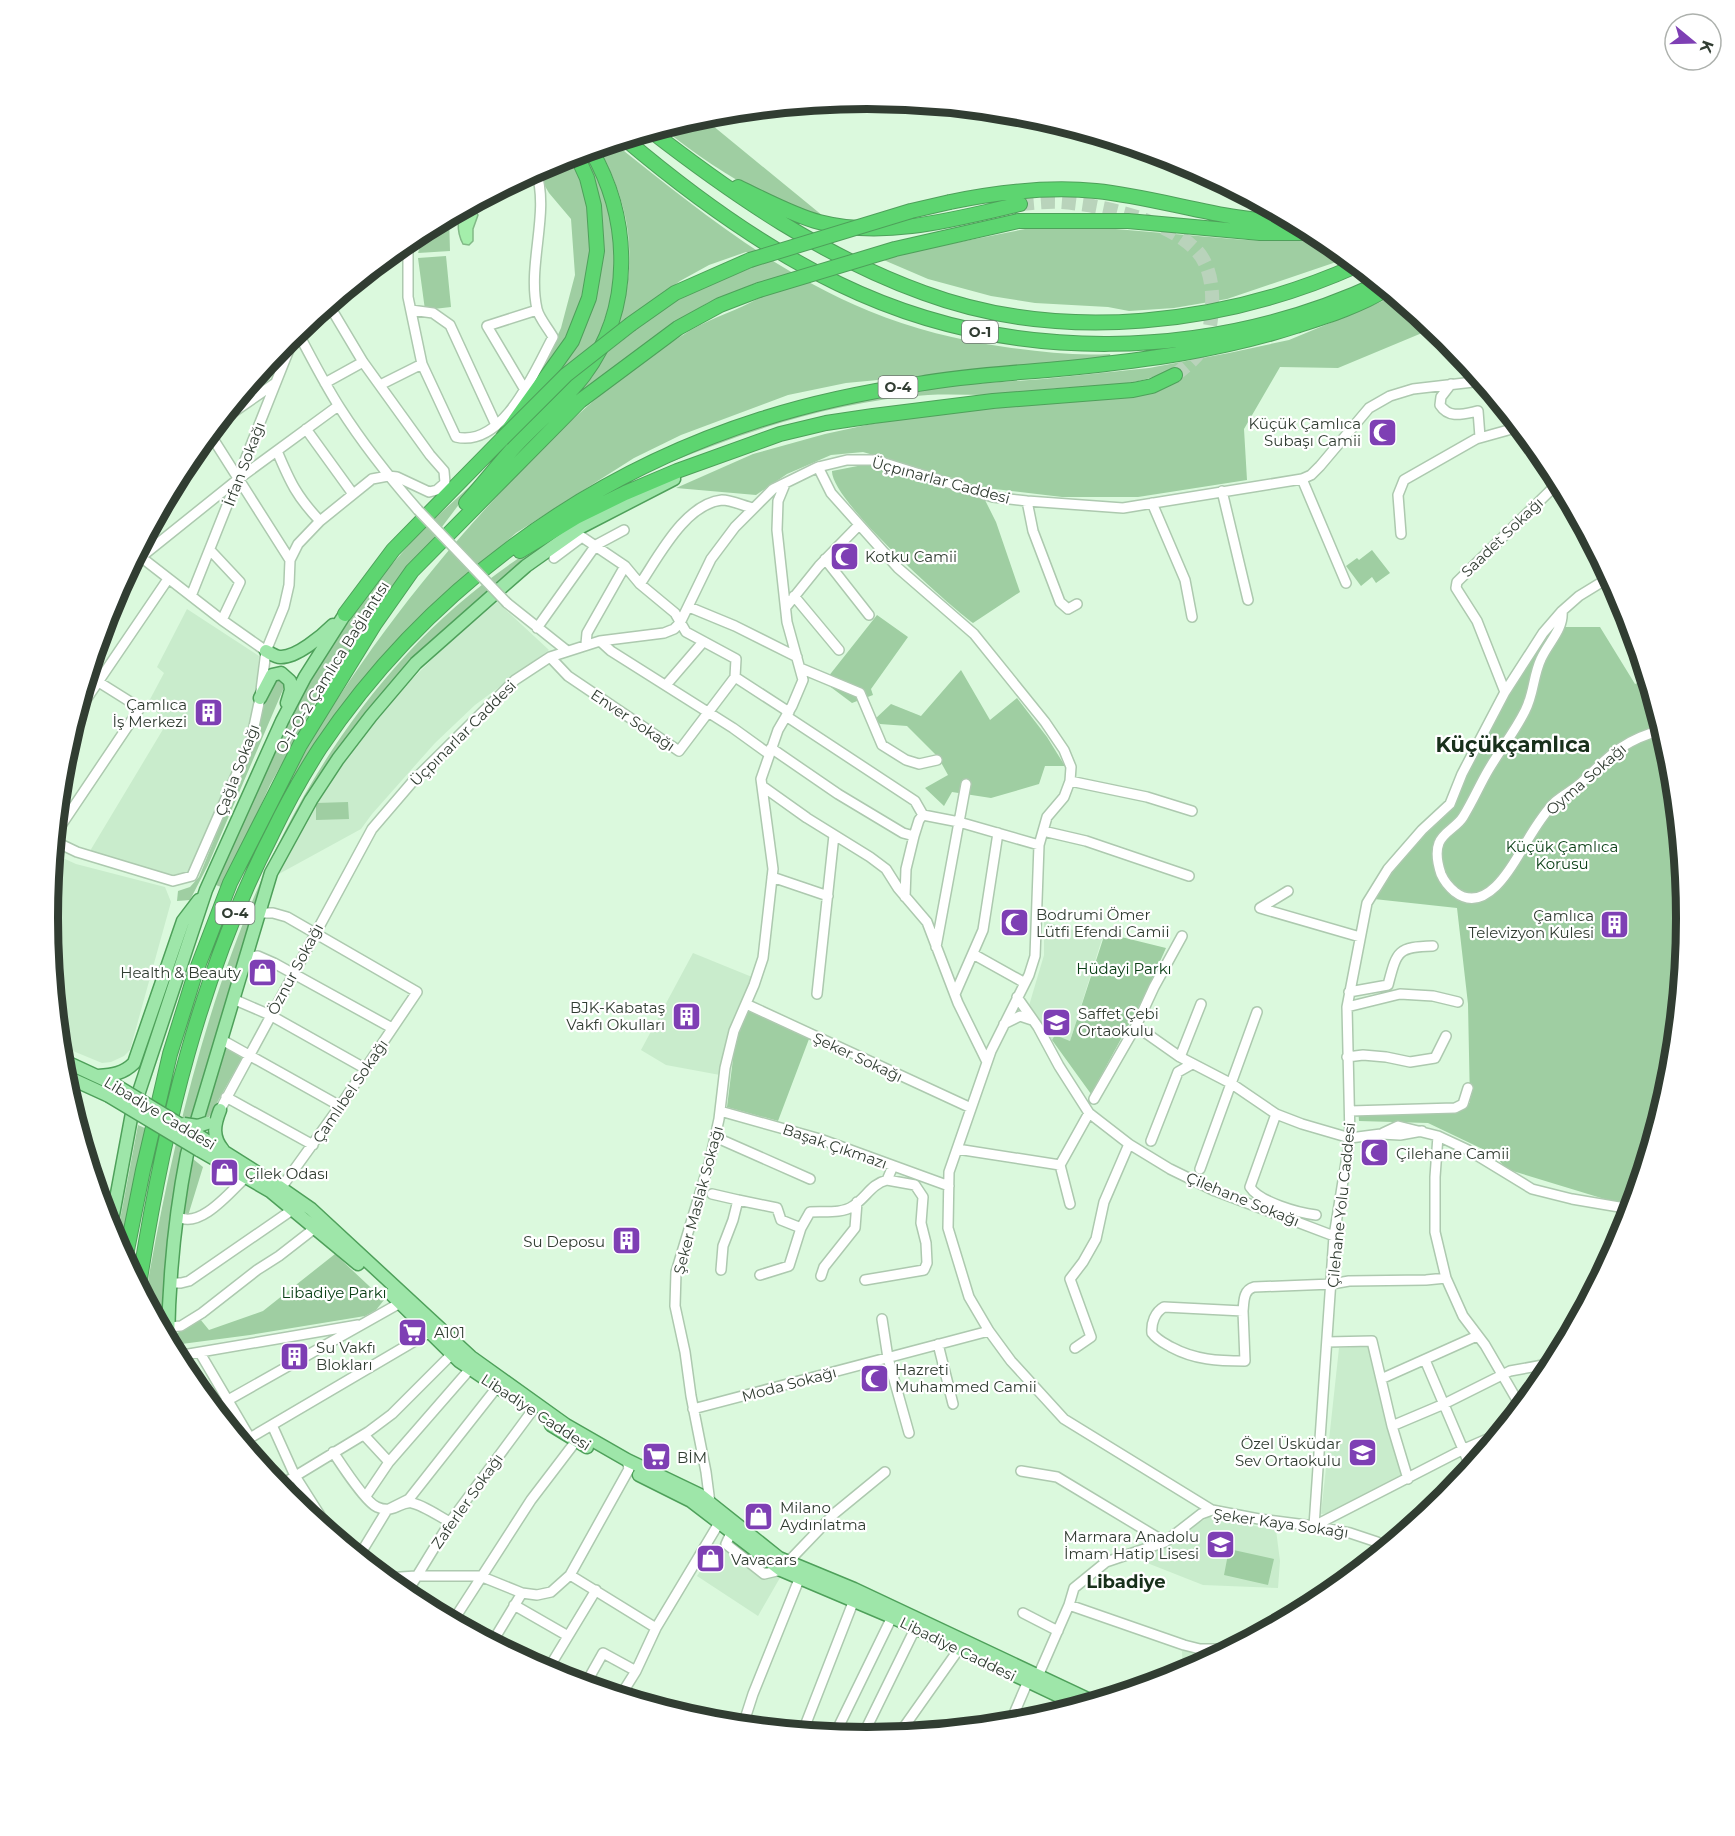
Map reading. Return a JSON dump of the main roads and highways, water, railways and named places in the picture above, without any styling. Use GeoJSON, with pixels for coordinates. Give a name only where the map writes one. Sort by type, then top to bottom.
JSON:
{"type":"FeatureCollection","features":[{"type":"Feature","properties":{"kind":"highway","name":"O-1"},"geometry":{"type":"LineString","coordinates":[[659,137],[772,218],[853,262],[925,294],[956,303],[1026,317],[1100,322],[1139,321],[1221,311],[1302,288],[1350,268]]}},
{"type":"Feature","properties":{"kind":"highway","name":"O-1"},"geometry":{"type":"LineString","coordinates":[[631,145],[720,212],[790,258],[829,279],[896,308],[977,332],[1061,343],[1136,344],[1181,340],[1224,334],[1267,323],[1318,308],[1372,286]]}},
{"type":"Feature","properties":{"kind":"highway"},"geometry":{"type":"LineString","coordinates":[[412,571],[464,505],[519,442],[584,374],[609,328],[616,308],[620,284],[621,234],[607,180],[595,157]]}},
{"type":"Feature","properties":{"kind":"highway"},"geometry":{"type":"LineString","coordinates":[[502,439],[572,341],[582,318],[594,275],[597,251],[594,206],[587,178],[580,163]]}},
{"type":"Feature","properties":{"kind":"highway"},"geometry":{"type":"LineString","coordinates":[[345,614],[393,550],[566,375],[675,293],[750,260],[850,229],[911,211],[954,206],[1020,204],[909,227],[839,226],[818,222],[757,196],[697,166]]}},
{"type":"Feature","properties":{"kind":"highway"},"geometry":{"type":"LineString","coordinates":[[954,206],[983,195],[1028,189],[1080,190],[1126,196],[1217,214],[1279,221]]}},
{"type":"Feature","properties":{"kind":"highway","name":"O-1-O-2 Çamlıca Bağlantısı"},"geometry":{"type":"LineString","coordinates":[[137,1205],[170,1054],[195,974],[230,884],[300,746],[374,625],[412,571],[580,401],[678,328],[720,305],[759,290],[895,249],[1018,221],[1128,221],[1260,233],[1298,233]]}},
{"type":"Feature","properties":{"kind":"highway","name":"O-4"},"geometry":{"type":"LineString","coordinates":[[141,1273],[162,1153],[193,1030],[225,938],[252,872],[288,801],[318,751],[383,666],[450,597],[512,547],[572,505],[634,471],[679,450],[759,420],[858,394],[922,383],[1157,358],[1220,347],[1325,317],[1380,293]]}},
{"type":"Feature","properties":{"kind":"highway"},"geometry":{"type":"LineString","coordinates":[[450,597],[576,517],[677,471],[780,434],[826,423],[993,401],[1118,392],[1152,386],[1175,375]]}},
{"type":"Feature","properties":{"kind":"highway"},"geometry":{"type":"LineString","coordinates":[[128,1246],[137,1205]]}},
{"type":"Feature","properties":{"kind":"highway","name":"O-4"},"geometry":{"type":"LineString","coordinates":[[131,1252],[137,1205]]}},
{"type":"Feature","properties":{"kind":"main road"},"geometry":{"type":"LineString","coordinates":[[168,1324],[177,1216],[197,1148],[233,999],[272,873],[311,800],[344,750],[417,663],[485,601],[553,545],[581,527],[706,461]]}},
{"type":"Feature","properties":{"kind":"main road"},"geometry":{"type":"LineString","coordinates":[[266,651],[279,657],[306,647],[345,614]]}},
{"type":"Feature","properties":{"kind":"main road"},"geometry":{"type":"LineString","coordinates":[[282,721],[305,677],[345,614]]}},
{"type":"Feature","properties":{"kind":"main road"},"geometry":{"type":"LineString","coordinates":[[260,698],[272,675],[281,673],[286,676],[290,681],[291,690],[282,721]]}},
{"type":"Feature","properties":{"kind":"main road","name":"Çağla Sokağı"},"geometry":{"type":"LineString","coordinates":[[206,890],[282,721]]}},
{"type":"Feature","properties":{"kind":"main road"},"geometry":{"type":"LineString","coordinates":[[98,1076],[112,1076],[128,1069],[134,1063],[183,921],[206,890]]}},
{"type":"Feature","properties":{"kind":"main road"},"geometry":{"type":"LineString","coordinates":[[114,1211],[132,1113],[206,890]]}},
{"type":"Feature","properties":{"kind":"main road","name":"Libadiye Caddesi"},"geometry":{"type":"LineString","coordinates":[[72,1064],[98,1076],[112,1090],[197,1148],[270,1191],[351,1258],[470,1369],[576,1441],[700,1495],[710,1503],[731,1533],[800,1577],[959,1649],[1083,1697]]}},
{"type":"Feature","properties":{"kind":"main road","name":"Libadiye Caddesi"},"geometry":{"type":"LineString","coordinates":[[75,1079],[112,1090],[174,1121],[197,1148],[228,1155],[281,1188],[310,1209],[471,1358],[566,1425],[628,1465],[723,1520],[779,1558],[785,1566],[854,1589],[1033,1679],[1070,1701]]}},
{"type":"Feature","properties":{"kind":"main road"},"geometry":{"type":"LineString","coordinates":[[174,1121],[198,1126],[207,1124],[220,1110],[216,1119],[215,1135],[217,1143],[228,1155]]}},
{"type":"Feature","properties":{"kind":"tunnel"},"geometry":{"type":"LineString","coordinates":[[1020,204],[1061,202],[1114,211],[1151,222],[1168,230],[1184,239],[1196,250],[1205,262],[1211,284],[1212,306],[1209,329],[1204,346],[1199,353],[1175,375]]}},
{"type":"Feature","properties":{"kind":"place","name":"Küçük Çamlıca Subaşı Camii"},"geometry":{"type":"Point","coordinates":[1382,432]}},
{"type":"Feature","properties":{"kind":"place","name":"Kotku Camii"},"geometry":{"type":"Point","coordinates":[844,556]}},
{"type":"Feature","properties":{"kind":"place","name":"Çamlıca İş Merkezi"},"geometry":{"type":"Point","coordinates":[208,713]}},
{"type":"Feature","properties":{"kind":"place","name":"Bodrumi Ömer Lütfi Efendi Camii"},"geometry":{"type":"Point","coordinates":[1015,923]}},
{"type":"Feature","properties":{"kind":"place","name":"Çamlıca Televizyon Kulesi"},"geometry":{"type":"Point","coordinates":[1615,924]}},
{"type":"Feature","properties":{"kind":"place","name":"Health & Beauty"},"geometry":{"type":"Point","coordinates":[262,972]}},
{"type":"Feature","properties":{"kind":"place","name":"BJK-Kabataş Vakfı Okulları"},"geometry":{"type":"Point","coordinates":[686,1016]}},
{"type":"Feature","properties":{"kind":"place","name":"Saffet Çebi Ortaokulu"},"geometry":{"type":"Point","coordinates":[1057,1022]}},
{"type":"Feature","properties":{"kind":"place","name":"Çilehane Camii"},"geometry":{"type":"Point","coordinates":[1375,1153]}},
{"type":"Feature","properties":{"kind":"place","name":"Çilek Odası"},"geometry":{"type":"Point","coordinates":[224,1173]}},
{"type":"Feature","properties":{"kind":"place","name":"Su Deposu"},"geometry":{"type":"Point","coordinates":[626,1241]}},
{"type":"Feature","properties":{"kind":"place","name":"A101"},"geometry":{"type":"Point","coordinates":[413,1332]}},
{"type":"Feature","properties":{"kind":"place","name":"Su Vakfı Blokları"},"geometry":{"type":"Point","coordinates":[295,1356]}},
{"type":"Feature","properties":{"kind":"place","name":"Hazreti Muhammed Camii"},"geometry":{"type":"Point","coordinates":[874,1378]}},
{"type":"Feature","properties":{"kind":"place","name":"Özel Üsküdar Sev Ortaokulu"},"geometry":{"type":"Point","coordinates":[1362,1452]}},
{"type":"Feature","properties":{"kind":"place","name":"BİM"},"geometry":{"type":"Point","coordinates":[656,1457]}},
{"type":"Feature","properties":{"kind":"place","name":"Milano Aydınlatma"},"geometry":{"type":"Point","coordinates":[759,1516]}},
{"type":"Feature","properties":{"kind":"place","name":"Marmara Anadolu İmam Hatip Lisesi"},"geometry":{"type":"Point","coordinates":[1220,1545]}},
{"type":"Feature","properties":{"kind":"place","name":"Vavacars"},"geometry":{"type":"Point","coordinates":[710,1559]}},
{"type":"Feature","properties":{"kind":"district","name":"Küçükçamlıca"},"geometry":{"type":"Point","coordinates":[1513,744]}},
{"type":"Feature","properties":{"kind":"district","name":"Libadiye"},"geometry":{"type":"Point","coordinates":[1126,1582]}},
{"type":"Feature","properties":{"kind":"park label","name":"Küçük Çamlıca Korusu"},"geometry":{"type":"Point","coordinates":[1562,854]}},
{"type":"Feature","properties":{"kind":"park label","name":"Hüdayi Parkı"},"geometry":{"type":"Point","coordinates":[1124,968]}},
{"type":"Feature","properties":{"kind":"park label","name":"Libadiye Parkı"},"geometry":{"type":"Point","coordinates":[334,1292]}}]}
